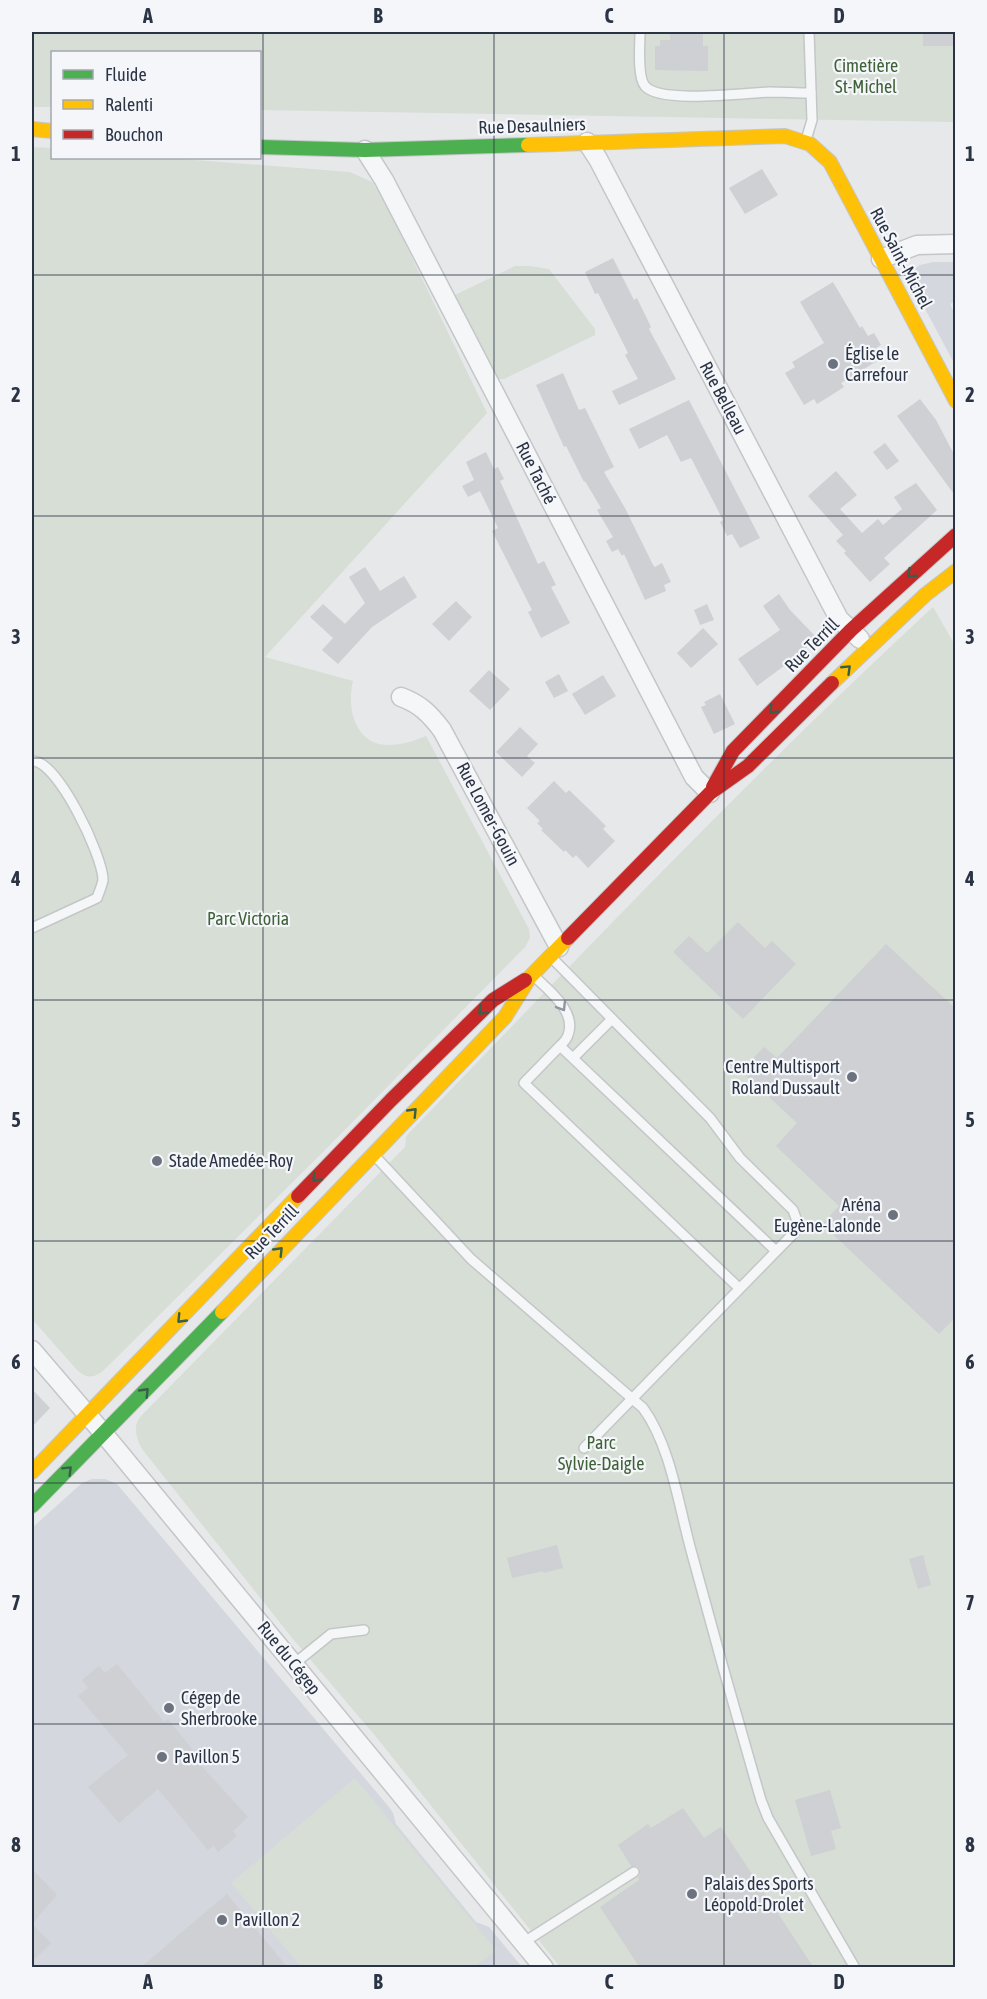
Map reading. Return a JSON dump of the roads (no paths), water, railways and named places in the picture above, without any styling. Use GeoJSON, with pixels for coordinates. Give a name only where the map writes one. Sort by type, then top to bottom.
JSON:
{"type":"FeatureCollection","features":[{"type":"Feature","properties":{"kind":"street"},"geometry":{"type":"LineString","coordinates":[[32,129],[51,131]]}},
{"type":"Feature","properties":{"kind":"street","name":"Rue Desaulniers"},"geometry":{"type":"LineString","coordinates":[[261,147],[365,150],[785,136],[806,140]]}},
{"type":"Feature","properties":{"kind":"street","name":"Rue Saint-Michel"},"geometry":{"type":"LineString","coordinates":[[806,140],[819,149],[830,162],[956,401]]}},
{"type":"Feature","properties":{"kind":"street","name":"Rue Belleau"},"geometry":{"type":"LineString","coordinates":[[587,142],[839,619],[869,647]]}},
{"type":"Feature","properties":{"kind":"street","name":"Rue Taché"},"geometry":{"type":"LineString","coordinates":[[365,150],[384,180],[694,777],[710,793]]}},
{"type":"Feature","properties":{"kind":"street"},"geometry":{"type":"LineString","coordinates":[[881,259],[917,245],[956,244]]}},
{"type":"Feature","properties":{"kind":"street","name":"Rue Terrill"},"geometry":{"type":"LineString","coordinates":[[710,793],[733,751],[851,630],[956,535]]}},
{"type":"Feature","properties":{"kind":"street","name":"Rue Terrill"},"geometry":{"type":"LineString","coordinates":[[32,1472],[365,1145],[505,1017],[531,976],[710,793],[747,766],[869,647],[925,595],[956,571]]}},
{"type":"Feature","properties":{"kind":"street","name":"Rue Lomer-Gouin"},"geometry":{"type":"LineString","coordinates":[[401,697],[416,702],[426,710],[442,730],[555,951]]}},
{"type":"Feature","properties":{"kind":"street","name":"Rue Terrill"},"geometry":{"type":"LineString","coordinates":[[32,1506],[104,1434],[494,1000],[531,976]]}},
{"type":"Feature","properties":{"kind":"street","name":"Rue du Cégep"},"geometry":{"type":"LineString","coordinates":[[32,1350],[104,1434],[544,1968]]}},
{"type":"Feature","properties":{"kind":"lane"},"geometry":{"type":"LineString","coordinates":[[640,32],[640,77],[644,85],[652,92],[666,95],[712,96],[770,92],[811,93]]}},
{"type":"Feature","properties":{"kind":"lane"},"geometry":{"type":"LineString","coordinates":[[806,140],[812,120],[809,32]]}},
{"type":"Feature","properties":{"kind":"lane"},"geometry":{"type":"LineString","coordinates":[[32,761],[36,760],[44,765],[69,797],[89,833],[103,880],[97,898],[32,928]]}},
{"type":"Feature","properties":{"kind":"lane"},"geometry":{"type":"LineString","coordinates":[[555,951],[612,1019],[710,1118],[740,1158],[793,1210],[797,1221],[795,1232],[584,1448]]}},
{"type":"Feature","properties":{"kind":"lane"},"geometry":{"type":"LineString","coordinates":[[531,976],[565,1009],[569,1030],[568,1036],[560,1046],[524,1083],[739,1288]]}},
{"type":"Feature","properties":{"kind":"lane"},"geometry":{"type":"LineString","coordinates":[[573,1058],[612,1019]]}},
{"type":"Feature","properties":{"kind":"lane"},"geometry":{"type":"LineString","coordinates":[[560,1046],[776,1251]]}},
{"type":"Feature","properties":{"kind":"lane"},"geometry":{"type":"LineString","coordinates":[[365,1145],[471,1259],[632,1399],[650,1418],[663,1447],[761,1800],[768,1818],[855,1968]]}},
{"type":"Feature","properties":{"kind":"lane"},"geometry":{"type":"LineString","coordinates":[[294,1664],[331,1634],[364,1630]]}},
{"type":"Feature","properties":{"kind":"lane"},"geometry":{"type":"LineString","coordinates":[[524,1942],[634,1872]]}},
{"type":"Feature","properties":{"kind":"place","name":"Église le Carrefour"},"geometry":{"type":"Point","coordinates":[833,364]}},
{"type":"Feature","properties":{"kind":"place","name":"Centre Multisport Roland Dussault"},"geometry":{"type":"Point","coordinates":[852,1077]}},
{"type":"Feature","properties":{"kind":"place","name":"Stade Amedée-Roy"},"geometry":{"type":"Point","coordinates":[157,1161]}},
{"type":"Feature","properties":{"kind":"place","name":"Aréna Eugène-Lalonde"},"geometry":{"type":"Point","coordinates":[893,1215]}},
{"type":"Feature","properties":{"kind":"place","name":"Cégep de Sherbrooke"},"geometry":{"type":"Point","coordinates":[169,1708]}},
{"type":"Feature","properties":{"kind":"place","name":"Pavillon 5"},"geometry":{"type":"Point","coordinates":[162,1757]}},
{"type":"Feature","properties":{"kind":"place","name":"Palais des Sports Léopold-Drolet"},"geometry":{"type":"Point","coordinates":[692,1894]}},
{"type":"Feature","properties":{"kind":"place","name":"Pavillon 2"},"geometry":{"type":"Point","coordinates":[222,1920]}},
{"type":"Feature","properties":{"kind":"park label","name":"Cimetière St-Michel"},"geometry":{"type":"Point","coordinates":[866,76]}},
{"type":"Feature","properties":{"kind":"park label","name":"Parc Victoria"},"geometry":{"type":"Point","coordinates":[248,919]}},
{"type":"Feature","properties":{"kind":"park label","name":"Parc Sylvie-Daigle"},"geometry":{"type":"Point","coordinates":[601,1453]}}]}
